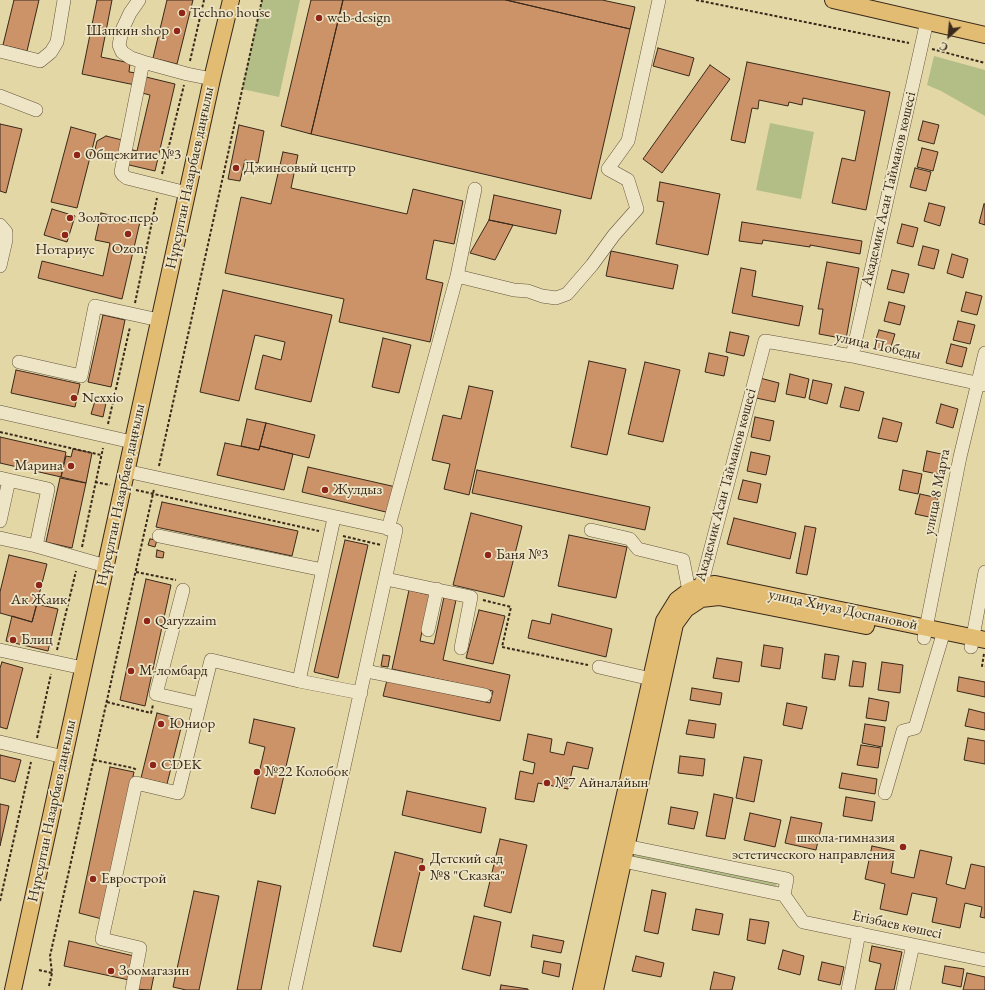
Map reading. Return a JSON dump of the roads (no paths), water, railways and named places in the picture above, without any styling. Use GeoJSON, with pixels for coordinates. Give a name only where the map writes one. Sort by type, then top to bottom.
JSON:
{"type":"FeatureCollection","features":[{"type":"Feature","properties":{"kind":"main road","name":"Нұрсұлтан Назарбаев даңғылы"},"geometry":{"type":"LineString","coordinates":[[13,990],[132,442],[212,79],[231,0]]}},
{"type":"Feature","properties":{"kind":"main road"},"geometry":{"type":"LineString","coordinates":[[833,0],[985,35]]}},
{"type":"Feature","properties":{"kind":"main road","name":"улица Хиуаз Доспановой"},"geometry":{"type":"LineString","coordinates":[[697,592],[715,584],[731,586],[980,645]]}},
{"type":"Feature","properties":{"kind":"main road","name":"Академик Асан Тайманов көшесі"},"geometry":{"type":"LineString","coordinates":[[581,990],[664,621],[677,600],[697,592]]}},
{"type":"Feature","properties":{"kind":"main road","name":"Академик Асан Тайманов көшесі"},"geometry":{"type":"LineString","coordinates":[[595,990],[675,624],[697,592]]}},
{"type":"Feature","properties":{"kind":"street"},"geometry":{"type":"LineString","coordinates":[[0,51],[40,61],[51,52],[57,42],[64,0]]}},
{"type":"Feature","properties":{"kind":"street"},"geometry":{"type":"LineString","coordinates":[[139,0],[130,13],[122,30],[119,45],[122,52],[131,58],[143,62],[212,79]]}},
{"type":"Feature","properties":{"kind":"street"},"geometry":{"type":"LineString","coordinates":[[457,276],[514,290],[528,291],[542,296],[556,298],[567,294],[592,265],[614,234],[637,209],[628,180],[608,169],[628,141],[659,0]]}},
{"type":"Feature","properties":{"kind":"street","name":"Академик Асан Тайманов көшесі"},"geometry":{"type":"LineString","coordinates":[[852,356],[926,21]]}},
{"type":"Feature","properties":{"kind":"street"},"geometry":{"type":"LineString","coordinates":[[143,62],[121,172],[127,178],[187,193]]}},
{"type":"Feature","properties":{"kind":"street"},"geometry":{"type":"LineString","coordinates":[[0,97],[36,110]]}},
{"type":"Feature","properties":{"kind":"street"},"geometry":{"type":"LineString","coordinates":[[388,529],[457,276],[475,189]]}},
{"type":"Feature","properties":{"kind":"street"},"geometry":{"type":"LineString","coordinates":[[0,225],[6,232],[6,240],[0,266]]}},
{"type":"Feature","properties":{"kind":"street"},"geometry":{"type":"LineString","coordinates":[[19,362],[81,376],[95,306],[159,320]]}},
{"type":"Feature","properties":{"kind":"street","name":"Академик Асан Тайманов көшесі"},"geometry":{"type":"LineString","coordinates":[[697,592],[764,341]]}},
{"type":"Feature","properties":{"kind":"street","name":"улица Победы"},"geometry":{"type":"LineString","coordinates":[[764,341],[852,356],[981,384]]}},
{"type":"Feature","properties":{"kind":"street","name":"улица 8 Марта"},"geometry":{"type":"LineString","coordinates":[[925,633],[960,457],[981,384],[985,353]]}},
{"type":"Feature","properties":{"kind":"street"},"geometry":{"type":"LineString","coordinates":[[0,412],[132,442]]}},
{"type":"Feature","properties":{"kind":"street"},"geometry":{"type":"LineString","coordinates":[[126,471],[334,518],[396,530],[295,990]]}},
{"type":"Feature","properties":{"kind":"street"},"geometry":{"type":"LineString","coordinates":[[0,521],[4,479],[48,489],[36,546]]}},
{"type":"Feature","properties":{"kind":"street"},"geometry":{"type":"LineString","coordinates":[[299,681],[334,518]]}},
{"type":"Feature","properties":{"kind":"street"},"geometry":{"type":"LineString","coordinates":[[591,530],[630,539],[638,548],[683,560],[697,592]]}},
{"type":"Feature","properties":{"kind":"street"},"geometry":{"type":"LineString","coordinates":[[159,536],[323,570]]}},
{"type":"Feature","properties":{"kind":"street"},"geometry":{"type":"LineString","coordinates":[[0,538],[36,546],[106,566]]}},
{"type":"Feature","properties":{"kind":"street"},"geometry":{"type":"LineString","coordinates":[[980,645],[985,572]]}},
{"type":"Feature","properties":{"kind":"street"},"geometry":{"type":"LineString","coordinates":[[386,579],[471,597],[461,648]]}},
{"type":"Feature","properties":{"kind":"street"},"geometry":{"type":"LineString","coordinates":[[428,630],[437,589]]}},
{"type":"Feature","properties":{"kind":"street"},"geometry":{"type":"LineString","coordinates":[[183,590],[156,694],[200,704]]}},
{"type":"Feature","properties":{"kind":"street"},"geometry":{"type":"LineString","coordinates":[[885,793],[903,731],[915,728],[942,637]]}},
{"type":"Feature","properties":{"kind":"street"},"geometry":{"type":"LineString","coordinates":[[0,650],[83,668]]}},
{"type":"Feature","properties":{"kind":"street"},"geometry":{"type":"LineString","coordinates":[[132,990],[140,948],[102,939],[136,783],[178,793],[211,660],[299,681],[361,693]]}},
{"type":"Feature","properties":{"kind":"street"},"geometry":{"type":"LineString","coordinates":[[599,668],[651,678]]}},
{"type":"Feature","properties":{"kind":"street"},"geometry":{"type":"LineString","coordinates":[[366,671],[485,695]]}},
{"type":"Feature","properties":{"kind":"street"},"geometry":{"type":"LineString","coordinates":[[0,742],[64,757]]}},
{"type":"Feature","properties":{"kind":"street","name":"Егізбаев көшесі"},"geometry":{"type":"LineString","coordinates":[[625,853],[787,879],[784,895],[804,922],[985,960]]}},
{"type":"Feature","properties":{"kind":"street"},"geometry":{"type":"LineString","coordinates":[[848,990],[859,933]]}},
{"type":"Feature","properties":{"kind":"street"},"geometry":{"type":"LineString","coordinates":[[903,990],[913,944]]}},
{"type":"Feature","properties":{"kind":"place","name":"Techno house"},"geometry":{"type":"Point","coordinates":[182,13]}},
{"type":"Feature","properties":{"kind":"place","name":"web-design"},"geometry":{"type":"Point","coordinates":[319,18]}},
{"type":"Feature","properties":{"kind":"place","name":"Шапкин shop"},"geometry":{"type":"Point","coordinates":[177,31]}},
{"type":"Feature","properties":{"kind":"place","name":"Общежитие №3"},"geometry":{"type":"Point","coordinates":[77,155]}},
{"type":"Feature","properties":{"kind":"place","name":"Джинсовый центр"},"geometry":{"type":"Point","coordinates":[236,168]}},
{"type":"Feature","properties":{"kind":"place","name":"Золотое перо"},"geometry":{"type":"Point","coordinates":[70,218]}},
{"type":"Feature","properties":{"kind":"place","name":"Ozon"},"geometry":{"type":"Point","coordinates":[128,234]}},
{"type":"Feature","properties":{"kind":"place","name":"Нотариус"},"geometry":{"type":"Point","coordinates":[65,235]}},
{"type":"Feature","properties":{"kind":"place","name":"Nexxio"},"geometry":{"type":"Point","coordinates":[74,398]}},
{"type":"Feature","properties":{"kind":"place","name":"Марина"},"geometry":{"type":"Point","coordinates":[71,466]}},
{"type":"Feature","properties":{"kind":"place","name":"Жулдыз"},"geometry":{"type":"Point","coordinates":[325,490]}},
{"type":"Feature","properties":{"kind":"place","name":"Баня №3"},"geometry":{"type":"Point","coordinates":[488,555]}},
{"type":"Feature","properties":{"kind":"place","name":"Ак Жаик"},"geometry":{"type":"Point","coordinates":[39,585]}},
{"type":"Feature","properties":{"kind":"place","name":"Qaryzzaim"},"geometry":{"type":"Point","coordinates":[147,621]}},
{"type":"Feature","properties":{"kind":"place","name":"Блиц"},"geometry":{"type":"Point","coordinates":[13,640]}},
{"type":"Feature","properties":{"kind":"place","name":"М-ломбард"},"geometry":{"type":"Point","coordinates":[131,671]}},
{"type":"Feature","properties":{"kind":"place","name":"Юниор"},"geometry":{"type":"Point","coordinates":[161,724]}},
{"type":"Feature","properties":{"kind":"place","name":"CDEK"},"geometry":{"type":"Point","coordinates":[153,765]}},
{"type":"Feature","properties":{"kind":"place","name":"№22 Колобок"},"geometry":{"type":"Point","coordinates":[257,772]}},
{"type":"Feature","properties":{"kind":"place","name":"№7 Айналайын"},"geometry":{"type":"Point","coordinates":[547,783]}},
{"type":"Feature","properties":{"kind":"place","name":"школа-гимназия эстетического направления"},"geometry":{"type":"Point","coordinates":[903,847]}},
{"type":"Feature","properties":{"kind":"place","name":"Детский сад №8 \"Сказка\""},"geometry":{"type":"Point","coordinates":[422,868]}},
{"type":"Feature","properties":{"kind":"place","name":"Еврострой"},"geometry":{"type":"Point","coordinates":[93,879]}},
{"type":"Feature","properties":{"kind":"place","name":"Зоомагазин"},"geometry":{"type":"Point","coordinates":[111,971]}}]}
